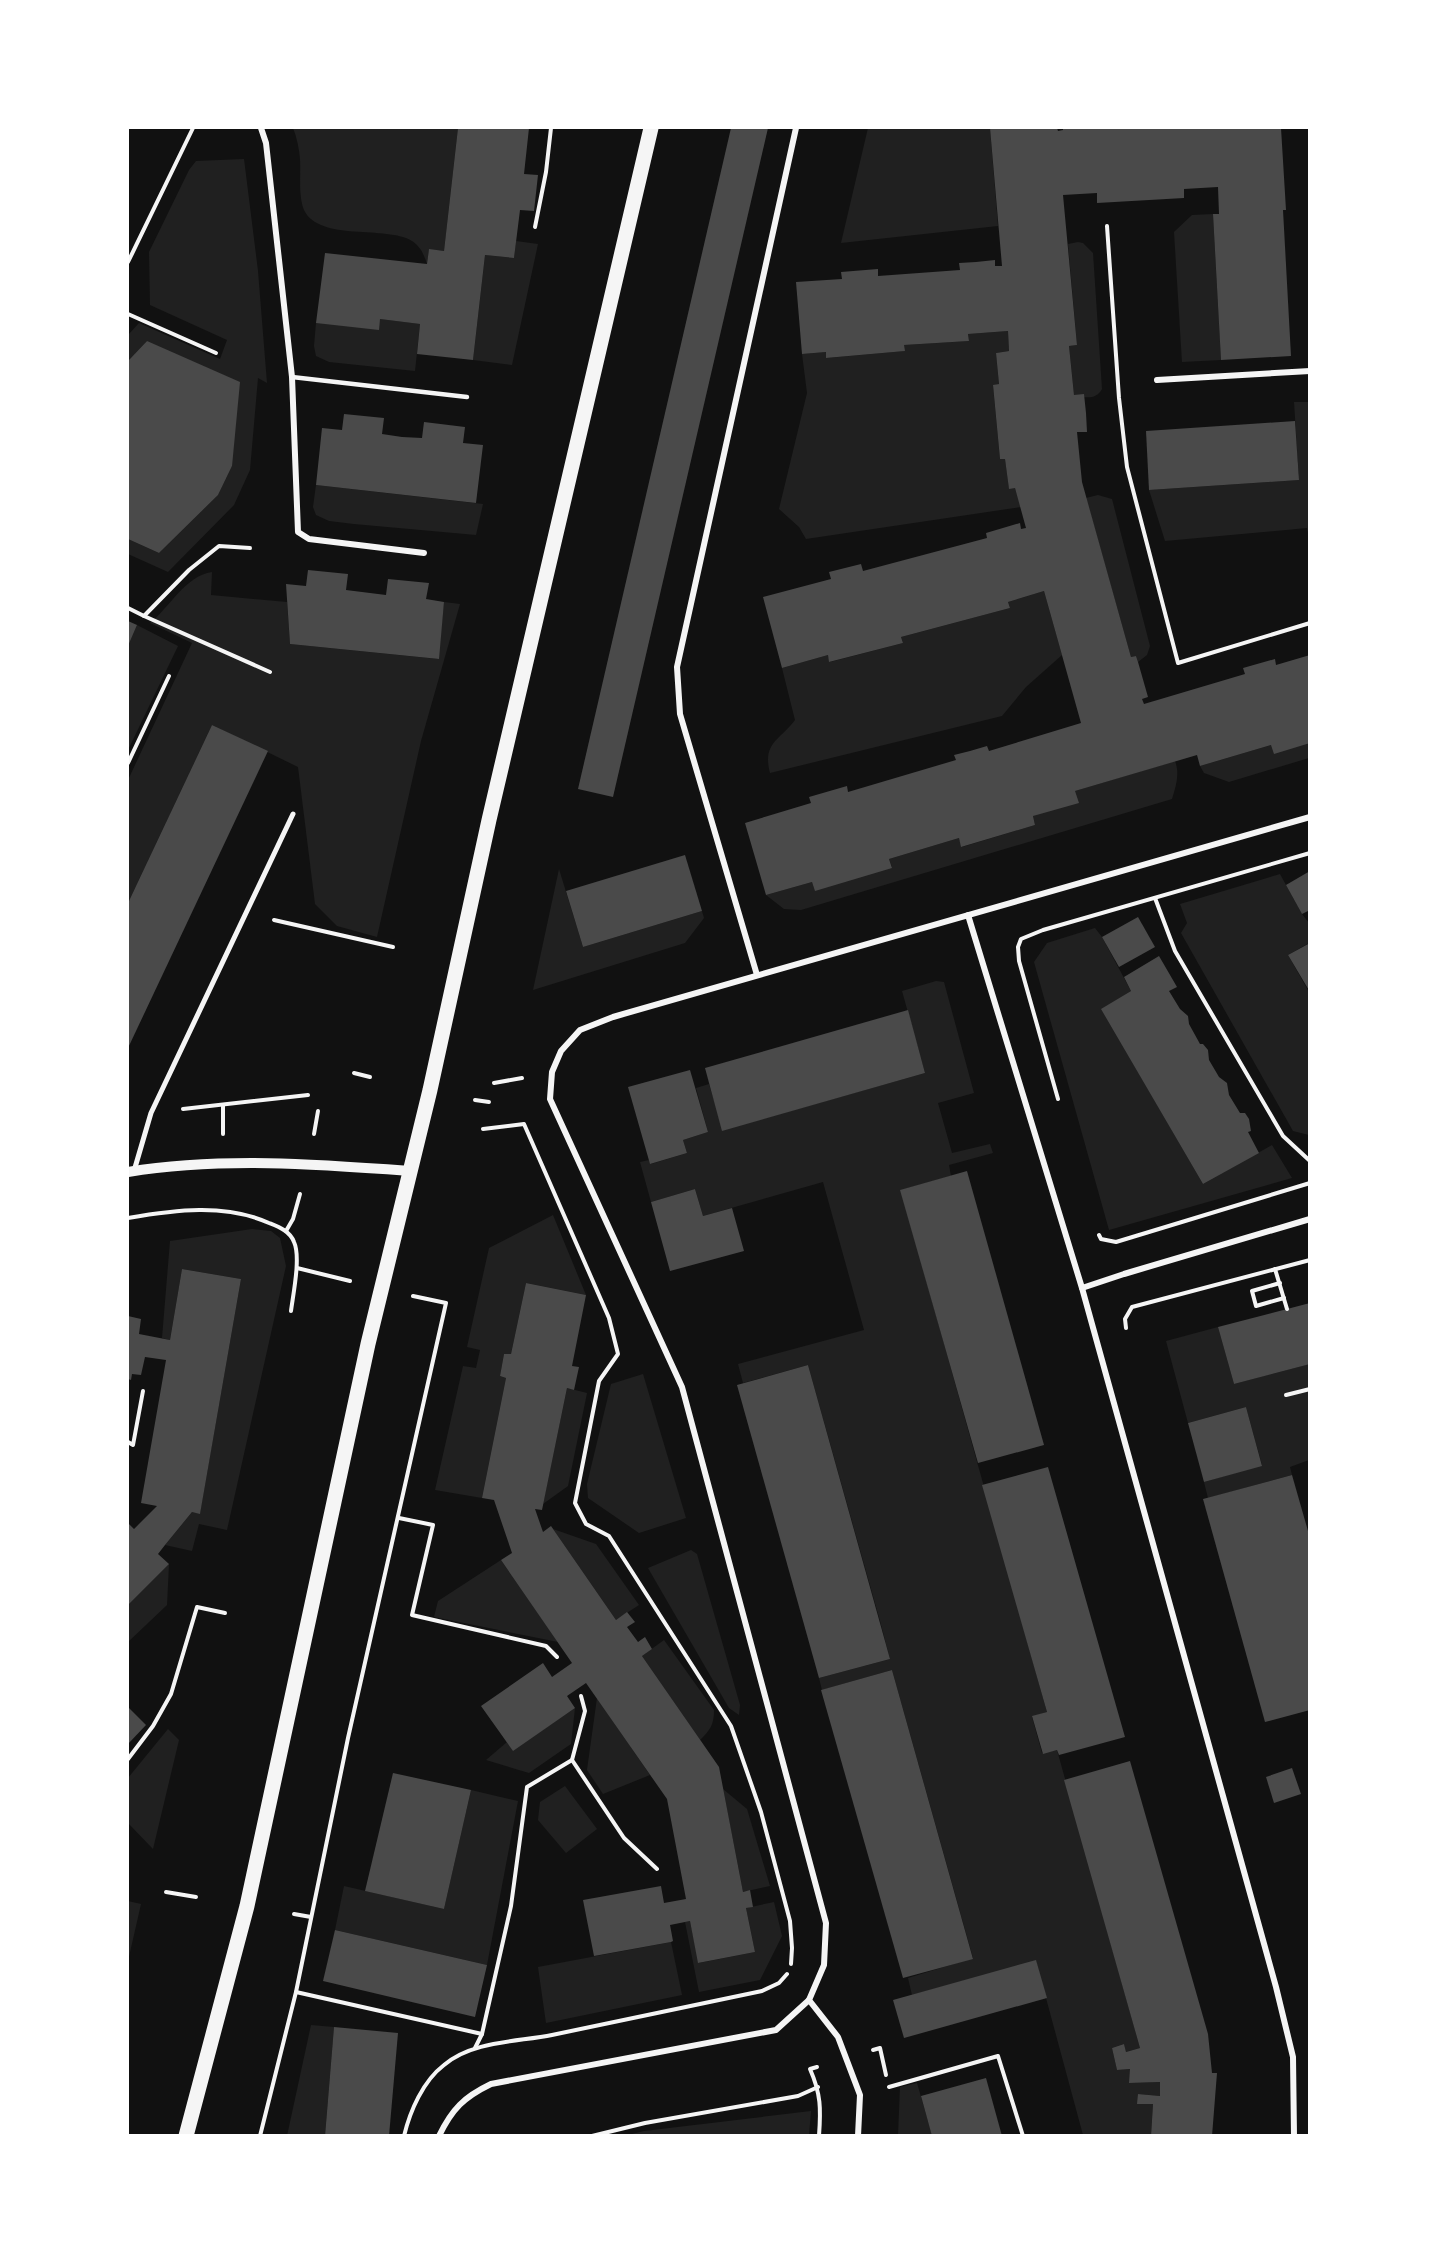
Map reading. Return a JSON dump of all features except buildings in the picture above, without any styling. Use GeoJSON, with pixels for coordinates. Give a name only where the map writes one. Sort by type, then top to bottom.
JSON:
{"type":"FeatureCollection","features":[{"type":"Feature","properties":{"kind":"main road"},"geometry":{"type":"LineString","coordinates":[[186,2136],[247,1906],[368,1344],[651,128]]}},
{"type":"Feature","properties":{"kind":"street"},"geometry":{"type":"LineString","coordinates":[[261,128],[266,143],[292,377],[298,532],[309,539],[424,553]]}},
{"type":"Feature","properties":{"kind":"street"},"geometry":{"type":"LineString","coordinates":[[757,975],[680,714],[677,667],[796,128]]}},
{"type":"Feature","properties":{"kind":"street"},"geometry":{"type":"LineString","coordinates":[[1157,380],[1310,371]]}},
{"type":"Feature","properties":{"kind":"street"},"geometry":{"type":"LineString","coordinates":[[293,814],[151,1113],[131,1172],[254,1163],[309,1164],[410,1171]]}},
{"type":"Feature","properties":{"kind":"street"},"geometry":{"type":"LineString","coordinates":[[439,2136],[448,2117],[460,2104],[473,2093],[491,2084],[776,2030],[809,2000],[824,1965],[826,1923],[682,1387],[550,1099],[552,1072],[561,1051],[580,1030],[613,1017],[1310,816]]}},
{"type":"Feature","properties":{"kind":"street"},"geometry":{"type":"LineString","coordinates":[[968,915],[1082,1288],[1278,1997],[1293,2057],[1294,2136]]}},
{"type":"Feature","properties":{"kind":"street"},"geometry":{"type":"LineString","coordinates":[[1082,1288],[1135,1270],[1310,1220]]}},
{"type":"Feature","properties":{"kind":"street"},"geometry":{"type":"LineString","coordinates":[[809,2000],[838,2037],[860,2095],[858,2136]]}},
{"type":"Feature","properties":{"kind":"lane"},"geometry":{"type":"LineString","coordinates":[[292,377],[467,397]]}},
{"type":"Feature","properties":{"kind":"path"},"geometry":{"type":"LineString","coordinates":[[128,262],[193,128]]}},
{"type":"Feature","properties":{"kind":"path"},"geometry":{"type":"LineString","coordinates":[[535,227],[546,172],[551,128]]}},
{"type":"Feature","properties":{"kind":"path"},"geometry":{"type":"LineString","coordinates":[[1107,226],[1119,398],[1127,467],[1178,663],[1310,623]]}},
{"type":"Feature","properties":{"kind":"path"},"geometry":{"type":"LineString","coordinates":[[128,314],[216,353]]}},
{"type":"Feature","properties":{"kind":"path"},"geometry":{"type":"LineString","coordinates":[[144,616],[189,570],[219,546],[250,548]]}},
{"type":"Feature","properties":{"kind":"path"},"geometry":{"type":"LineString","coordinates":[[128,608],[270,672]]}},
{"type":"Feature","properties":{"kind":"path"},"geometry":{"type":"LineString","coordinates":[[128,763],[169,676]]}},
{"type":"Feature","properties":{"kind":"path"},"geometry":{"type":"LineString","coordinates":[[1060,1107],[1019,961],[1018,948],[1021,939],[1310,853]]}},
{"type":"Feature","properties":{"kind":"path"},"geometry":{"type":"LineString","coordinates":[[1155,898],[1176,951],[1282,1136],[1310,1161]]}},
{"type":"Feature","properties":{"kind":"path"},"geometry":{"type":"LineString","coordinates":[[245,914],[393,947]]}},
{"type":"Feature","properties":{"kind":"path"},"geometry":{"type":"LineString","coordinates":[[354,1073],[370,1077]]}},
{"type":"Feature","properties":{"kind":"path"},"geometry":{"type":"LineString","coordinates":[[222,1105],[308,1095]]}},
{"type":"Feature","properties":{"kind":"path"},"geometry":{"type":"LineString","coordinates":[[475,1100],[489,1102]]}},
{"type":"Feature","properties":{"kind":"path"},"geometry":{"type":"LineString","coordinates":[[404,2136],[414,2105],[428,2083],[444,2065],[474,2048],[541,2037],[762,1991],[779,1983],[790,1970],[792,1948],[790,1921],[761,1812],[732,1726],[609,1536],[586,1524],[575,1503],[598,1381],[618,1354],[609,1318],[524,1124],[483,1129]]}},
{"type":"Feature","properties":{"kind":"path"},"geometry":{"type":"LineString","coordinates":[[1095,1231],[1101,1239],[1116,1242],[1310,1183]]}},
{"type":"Feature","properties":{"kind":"path"},"geometry":{"type":"LineString","coordinates":[[128,1218],[215,1209],[256,1217],[286,1231],[295,1243],[297,1268],[291,1311]]}},
{"type":"Feature","properties":{"kind":"path"},"geometry":{"type":"LineString","coordinates":[[286,1231],[293,1219]]}},
{"type":"Feature","properties":{"kind":"path"},"geometry":{"type":"LineString","coordinates":[[1132,1307],[1310,1260]]}},
{"type":"Feature","properties":{"kind":"path"},"geometry":{"type":"LineString","coordinates":[[297,1268],[320,1275]]}},
{"type":"Feature","properties":{"kind":"path"},"geometry":{"type":"LineString","coordinates":[[1275,1269],[1287,1309]]}},
{"type":"Feature","properties":{"kind":"path"},"geometry":{"type":"LineString","coordinates":[[1280,1283],[1252,1291],[1256,1306],[1284,1298]]}},
{"type":"Feature","properties":{"kind":"path"},"geometry":{"type":"LineString","coordinates":[[260,2136],[296,1992],[348,1738],[446,1303],[423,1298]]}},
{"type":"Feature","properties":{"kind":"path"},"geometry":{"type":"LineString","coordinates":[[1286,1395],[1310,1389]]}},
{"type":"Feature","properties":{"kind":"path"},"geometry":{"type":"LineString","coordinates":[[128,1442],[133,1445],[143,1391]]}},
{"type":"Feature","properties":{"kind":"path"},"geometry":{"type":"LineString","coordinates":[[399,1518],[433,1525],[412,1616],[546,1646],[557,1657]]}},
{"type":"Feature","properties":{"kind":"path"},"geometry":{"type":"LineString","coordinates":[[128,1759],[153,1726],[171,1694],[197,1606],[225,1613]]}},
{"type":"Feature","properties":{"kind":"path"},"geometry":{"type":"LineString","coordinates":[[474,2048],[482,2034],[511,1906],[528,1787],[572,1760],[585,1712],[581,1696]]}},
{"type":"Feature","properties":{"kind":"path"},"geometry":{"type":"LineString","coordinates":[[572,1760],[624,1838],[657,1869]]}},
{"type":"Feature","properties":{"kind":"path"},"geometry":{"type":"LineString","coordinates":[[166,1892],[196,1897]]}},
{"type":"Feature","properties":{"kind":"path"},"geometry":{"type":"LineString","coordinates":[[294,1914],[311,1917]]}},
{"type":"Feature","properties":{"kind":"path"},"geometry":{"type":"LineString","coordinates":[[296,1992],[482,2034]]}},
{"type":"Feature","properties":{"kind":"path"},"geometry":{"type":"LineString","coordinates":[[889,2087],[998,2056],[1023,2136]]}},
{"type":"Feature","properties":{"kind":"path"},"geometry":{"type":"LineString","coordinates":[[592,2136],[645,2123],[798,2096],[818,2087]]}},
{"type":"Feature","properties":{"kind":"shaded area"},"geometry":{"type":"Polygon","coordinates":[[[293,128],[458,128],[444,251],[429,250],[427,264],[418,246],[401,236],[338,230],[312,220],[302,204],[300,155],[293,128]]]}},
{"type":"Feature","properties":{"kind":"shaded area"},"geometry":{"type":"Polygon","coordinates":[[[868,128],[990,128],[998,226],[841,243],[868,128]]]}},
{"type":"Feature","properties":{"kind":"shaded area"},"geometry":{"type":"Polygon","coordinates":[[[244,159],[258,271],[267,383],[258,378],[250,470],[234,505],[168,572],[128,554],[128,539],[159,553],[218,495],[232,466],[147,341],[128,361],[128,335],[139,323],[220,359],[227,340],[150,305],[149,252],[189,170],[196,161],[244,159]]]}},
{"type":"Feature","properties":{"kind":"shaded area"},"geometry":{"type":"Polygon","coordinates":[[[1213,214],[1221,360],[1182,362],[1174,232],[1192,215],[1213,214]]]}},
{"type":"Feature","properties":{"kind":"shaded area"},"geometry":{"type":"Polygon","coordinates":[[[516,241],[538,244],[512,365],[473,360],[485,255],[514,258],[516,241]]]}},
{"type":"Feature","properties":{"kind":"shaded area"},"geometry":{"type":"Polygon","coordinates":[[[1083,243],[1093,253],[1102,389],[1097,395],[1090,397],[1074,395],[1069,346],[1077,345],[1068,244],[1083,243]]]}},
{"type":"Feature","properties":{"kind":"shaded area"},"geometry":{"type":"Polygon","coordinates":[[[380,319],[420,324],[415,371],[329,362],[316,356],[314,346],[316,323],[380,319]]]}},
{"type":"Feature","properties":{"kind":"shaded area"},"geometry":{"type":"Polygon","coordinates":[[[1008,331],[1009,351],[996,353],[999,384],[993,386],[1000,459],[1005,459],[1009,488],[1015,488],[1021,507],[806,539],[799,527],[779,509],[807,393],[802,354],[826,352],[827,358],[904,351],[904,345],[969,341],[968,334],[1008,331]]]}},
{"type":"Feature","properties":{"kind":"shaded area"},"geometry":{"type":"Polygon","coordinates":[[[1294,402],[1309,402],[1309,538],[1307,528],[1165,541],[1149,490],[1299,480],[1294,402]]]}},
{"type":"Feature","properties":{"kind":"shaded area"},"geometry":{"type":"Polygon","coordinates":[[[316,485],[483,504],[476,535],[354,524],[329,521],[316,515],[313,507],[316,485]]]}},
{"type":"Feature","properties":{"kind":"shaded area"},"geometry":{"type":"Polygon","coordinates":[[[1098,495],[1112,499],[1150,646],[1147,655],[1138,662],[1136,656],[1131,657],[1086,498],[1098,495]]]}},
{"type":"Feature","properties":{"kind":"shaded area"},"geometry":{"type":"Polygon","coordinates":[[[212,572],[211,595],[287,602],[290,644],[438,659],[444,602],[460,604],[421,741],[377,937],[337,926],[315,904],[298,767],[212,725],[128,903],[128,780],[192,643],[150,623],[194,579],[212,572]]]}},
{"type":"Feature","properties":{"kind":"shaded area"},"geometry":{"type":"Polygon","coordinates":[[[1044,591],[1062,655],[1026,687],[1002,716],[770,773],[768,755],[770,748],[795,720],[782,668],[828,655],[830,662],[903,643],[901,637],[1010,608],[1008,602],[1044,591]]]}},
{"type":"Feature","properties":{"kind":"shaded area"},"geometry":{"type":"Polygon","coordinates":[[[137,625],[178,646],[128,750],[128,646],[137,625]]]}},
{"type":"Feature","properties":{"kind":"shaded area"},"geometry":{"type":"Polygon","coordinates":[[[1309,743],[1309,758],[1229,782],[1204,773],[1200,766],[1271,745],[1309,743]]]}},
{"type":"Feature","properties":{"kind":"shaded area"},"geometry":{"type":"Polygon","coordinates":[[[1175,761],[1177,775],[1172,799],[801,910],[784,909],[766,895],[812,882],[815,890],[892,867],[889,859],[959,838],[962,847],[1035,825],[1033,816],[1075,791],[1175,761]]]}},
{"type":"Feature","properties":{"kind":"shaded area"},"geometry":{"type":"Polygon","coordinates":[[[559,869],[583,947],[702,911],[704,918],[685,943],[533,990],[559,869]]]}},
{"type":"Feature","properties":{"kind":"shaded area"},"geometry":{"type":"Polygon","coordinates":[[[1280,874],[1309,923],[1309,943],[1288,955],[1309,992],[1309,1135],[1293,1131],[1181,933],[1187,923],[1180,904],[1280,874]]]}},
{"type":"Feature","properties":{"kind":"shaded area"},"geometry":{"type":"Polygon","coordinates":[[[1095,928],[1131,991],[1102,1009],[1203,1184],[1272,1145],[1292,1178],[1109,1230],[1034,962],[1047,943],[1095,928]]]}},
{"type":"Feature","properties":{"kind":"shaded area"},"geometry":{"type":"Polygon","coordinates":[[[936,981],[944,982],[974,1093],[938,1103],[952,1153],[990,1144],[993,1153],[949,1165],[951,1176],[901,1190],[1047,1712],[1032,1717],[1042,1753],[1057,1750],[1140,2048],[1126,2052],[1124,2044],[1112,2048],[1117,2070],[1130,2069],[1130,2083],[1160,2082],[1160,2096],[1138,2094],[1138,2104],[1153,2104],[1151,2135],[1083,2135],[1036,1961],[912,1995],[908,1978],[973,1958],[892,1670],[822,1690],[819,1678],[890,1659],[808,1365],[743,1383],[738,1364],[864,1330],[823,1182],[703,1216],[695,1189],[651,1202],[640,1162],[649,1160],[651,1164],[687,1153],[683,1140],[708,1132],[696,1088],[709,1084],[723,1130],[925,1073],[902,991],[936,981]]]}},
{"type":"Feature","properties":{"kind":"shaded area"},"geometry":{"type":"Polygon","coordinates":[[[553,1215],[586,1295],[526,1283],[511,1354],[504,1354],[500,1376],[506,1378],[482,1498],[435,1490],[463,1366],[476,1368],[480,1350],[467,1347],[489,1248],[553,1215]]]}},
{"type":"Feature","properties":{"kind":"shaded area"},"geometry":{"type":"Polygon","coordinates":[[[252,1229],[271,1231],[280,1238],[286,1266],[227,1530],[199,1524],[192,1551],[165,1545],[192,1512],[200,1513],[241,1279],[182,1269],[170,1340],[162,1338],[170,1241],[252,1229]]]}},
{"type":"Feature","properties":{"kind":"shaded area"},"geometry":{"type":"Polygon","coordinates":[[[1218,1327],[1234,1384],[1309,1364],[1309,1460],[1290,1467],[1292,1475],[1208,1498],[1204,1482],[1262,1465],[1246,1407],[1188,1423],[1166,1341],[1218,1327]]]}},
{"type":"Feature","properties":{"kind":"shaded area"},"geometry":{"type":"Polygon","coordinates":[[[643,1374],[686,1518],[639,1533],[588,1498],[587,1484],[611,1384],[643,1374]]]}},
{"type":"Feature","properties":{"kind":"shaded area"},"geometry":{"type":"Polygon","coordinates":[[[567,1388],[587,1393],[568,1486],[543,1504],[567,1388]]]}},
{"type":"Feature","properties":{"kind":"shaded area"},"geometry":{"type":"Polygon","coordinates":[[[553,1529],[596,1544],[639,1605],[616,1620],[553,1529]]]}},
{"type":"Feature","properties":{"kind":"shaded area"},"geometry":{"type":"Polygon","coordinates":[[[691,1550],[697,1554],[740,1705],[739,1715],[729,1708],[648,1568],[691,1550]]]}},
{"type":"Feature","properties":{"kind":"shaded area"},"geometry":{"type":"Polygon","coordinates":[[[501,1560],[558,1642],[434,1617],[438,1601],[501,1560]]]}},
{"type":"Feature","properties":{"kind":"shaded area"},"geometry":{"type":"Polygon","coordinates":[[[169,1564],[167,1605],[128,1642],[128,1605],[169,1564]]]}},
{"type":"Feature","properties":{"kind":"shaded area"},"geometry":{"type":"Polygon","coordinates":[[[664,1640],[714,1710],[711,1727],[700,1740],[642,1656],[664,1640]]]}},
{"type":"Feature","properties":{"kind":"shaded area"},"geometry":{"type":"Polygon","coordinates":[[[597,1698],[650,1775],[603,1794],[587,1770],[597,1698]]]}},
{"type":"Feature","properties":{"kind":"shaded area"},"geometry":{"type":"Polygon","coordinates":[[[575,1708],[571,1744],[529,1773],[486,1760],[507,1742],[513,1750],[575,1708]]]}},
{"type":"Feature","properties":{"kind":"shaded area"},"geometry":{"type":"Polygon","coordinates":[[[168,1729],[179,1740],[153,1849],[128,1823],[128,1778],[168,1729]]]}},
{"type":"Feature","properties":{"kind":"shaded area"},"geometry":{"type":"Polygon","coordinates":[[[565,1786],[597,1829],[566,1853],[538,1820],[540,1802],[565,1786]]]}},
{"type":"Feature","properties":{"kind":"shaded area"},"geometry":{"type":"Polygon","coordinates":[[[723,1789],[747,1809],[770,1886],[743,1892],[723,1789]]]}},
{"type":"Feature","properties":{"kind":"shaded area"},"geometry":{"type":"Polygon","coordinates":[[[471,1790],[518,1801],[487,1965],[335,1930],[344,1886],[444,1909],[471,1790]]]}},
{"type":"Feature","properties":{"kind":"shaded area"},"geometry":{"type":"Polygon","coordinates":[[[128,1901],[141,1904],[128,1961],[128,1901]]]}},
{"type":"Feature","properties":{"kind":"shaded area"},"geometry":{"type":"Polygon","coordinates":[[[774,1902],[782,1936],[760,1980],[699,1992],[685,1922],[690,1921],[699,1963],[755,1952],[746,1908],[774,1902]]]}},
{"type":"Feature","properties":{"kind":"shaded area"},"geometry":{"type":"Polygon","coordinates":[[[671,1942],[682,1995],[546,2023],[538,1967],[671,1942]]]}},
{"type":"Feature","properties":{"kind":"shaded area"},"geometry":{"type":"Polygon","coordinates":[[[311,2025],[334,2027],[325,2135],[287,2136],[311,2025]]]}},
{"type":"Feature","properties":{"kind":"shaded area"},"geometry":{"type":"Polygon","coordinates":[[[917,2083],[932,2135],[898,2136],[900,2087],[917,2083]]]}},
{"type":"Feature","properties":{"kind":"shaded area"},"geometry":{"type":"Polygon","coordinates":[[[811,2111],[809,2135],[628,2135],[644,2131],[811,2111]]]}}]}
